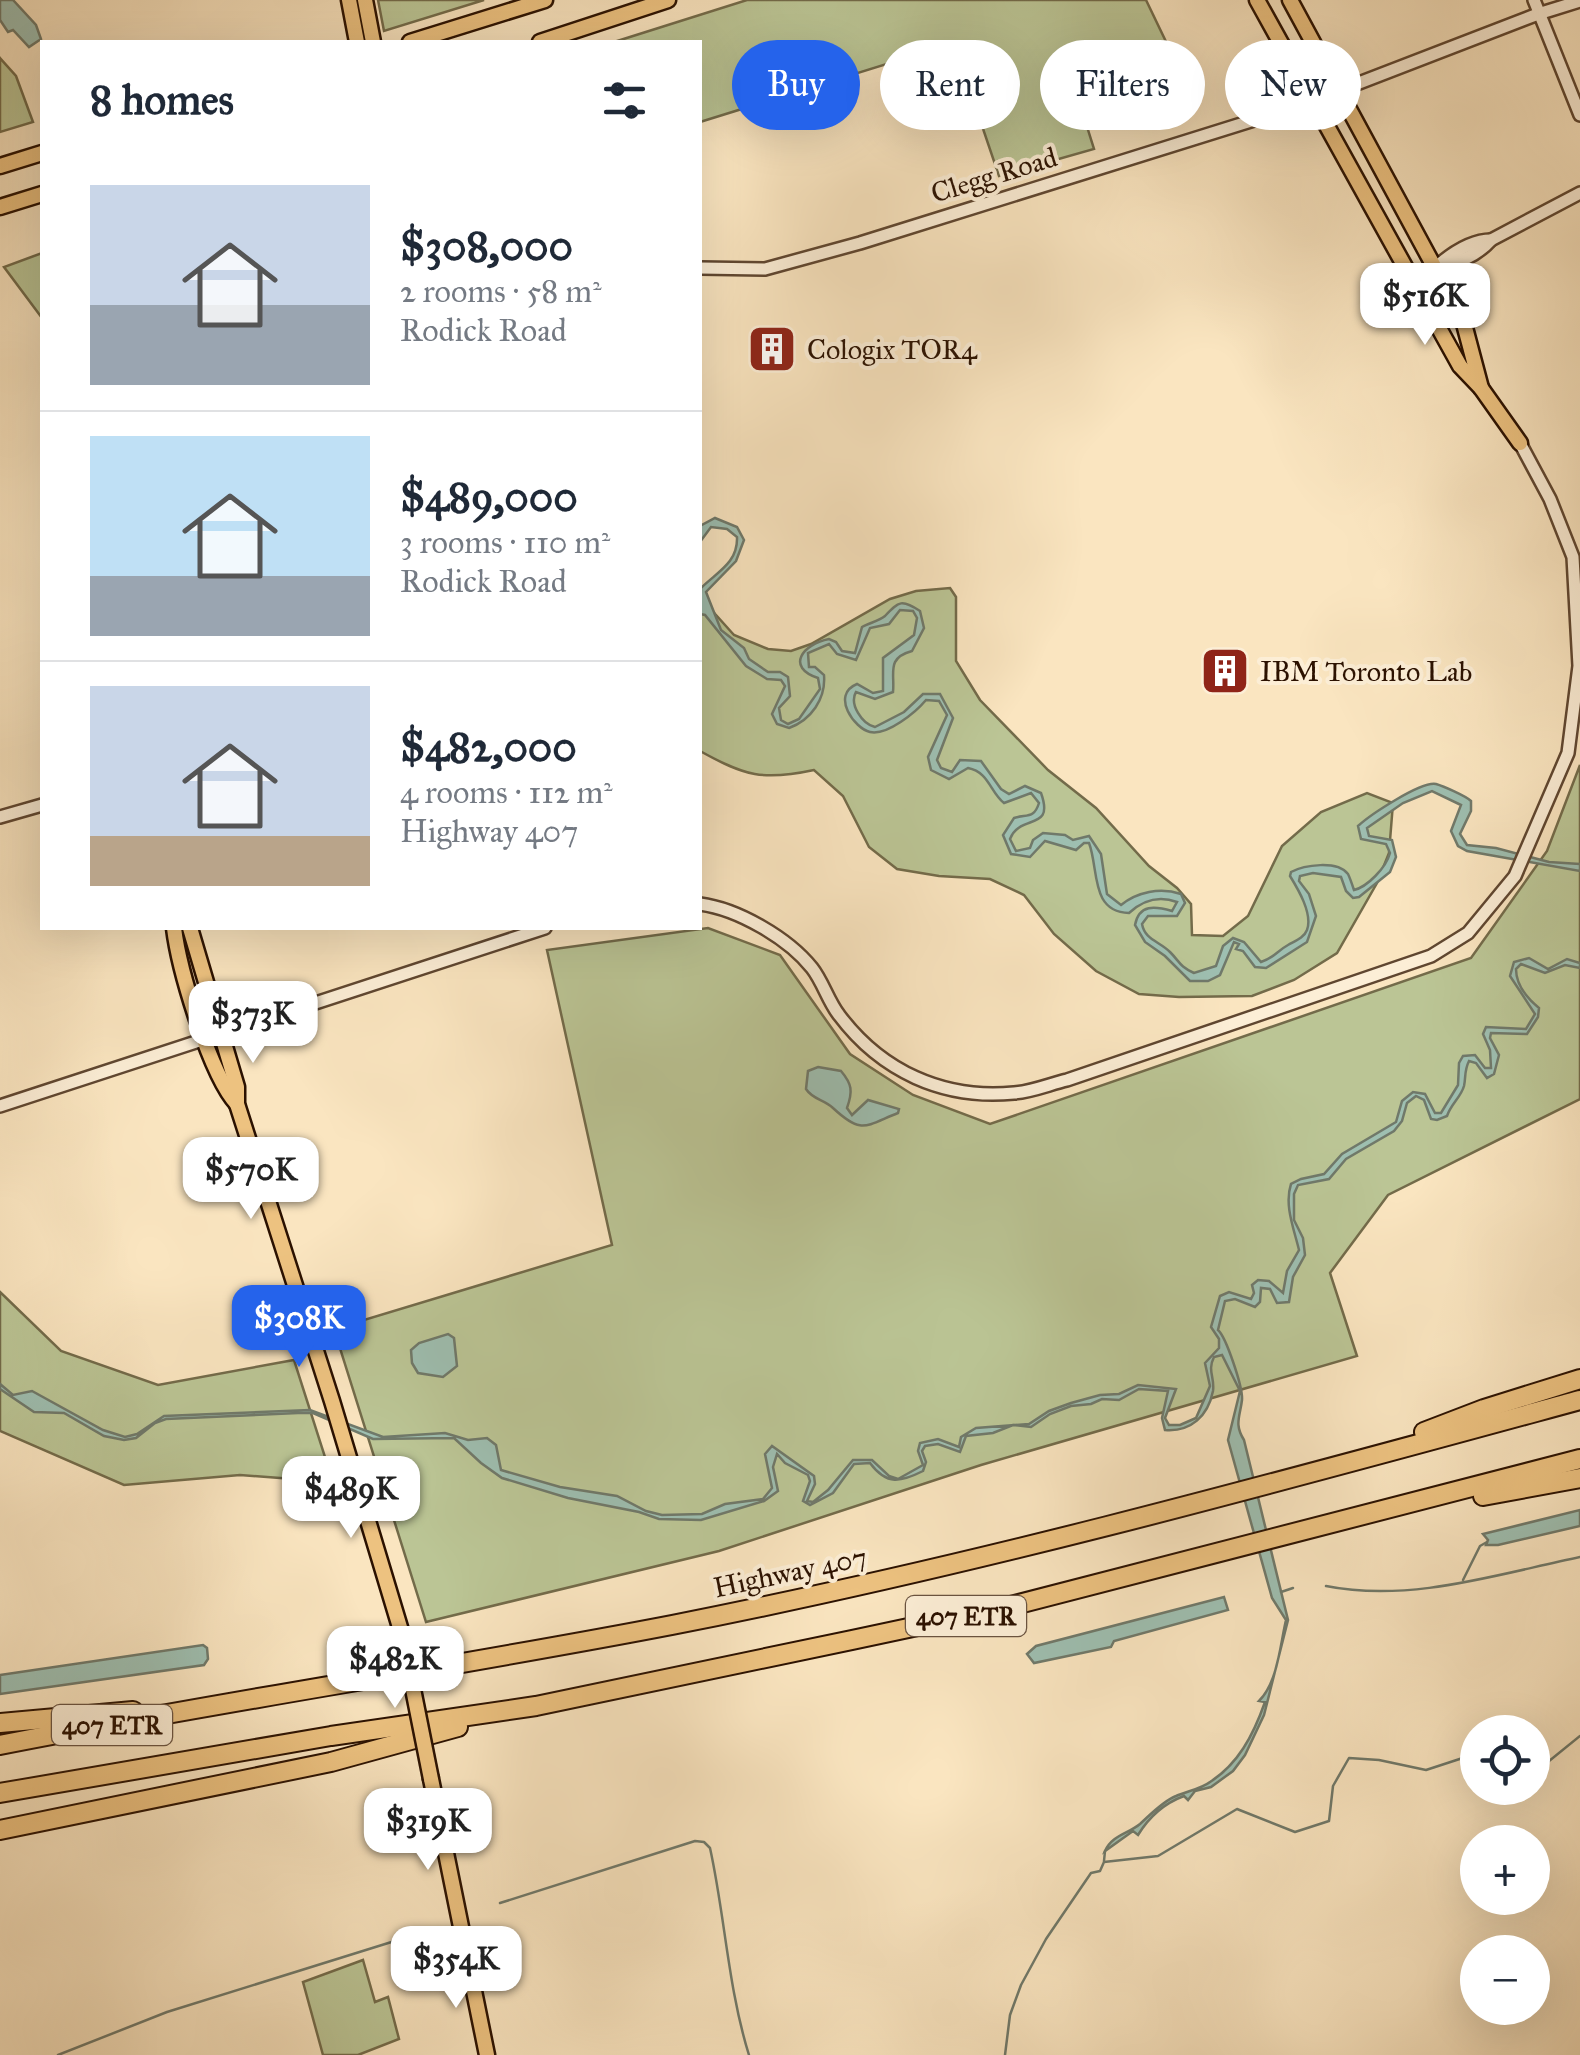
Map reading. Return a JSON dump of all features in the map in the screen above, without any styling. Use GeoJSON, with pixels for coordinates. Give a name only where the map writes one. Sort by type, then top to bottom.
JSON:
{"type":"FeatureCollection","features":[{"type":"Feature","properties":{"kind":"highway"},"geometry":{"type":"LineString","coordinates":[[1336,1466],[1484,1409],[1580,1379]]}},
{"type":"Feature","properties":{"kind":"highway","name":"Highway 407"},"geometry":{"type":"LineString","coordinates":[[0,1745],[673,1624],[926,1571],[1580,1400]]}},
{"type":"Feature","properties":{"kind":"highway","name":"407 ETR"},"geometry":{"type":"LineString","coordinates":[[0,1793],[331,1736],[536,1706],[1008,1607],[1580,1459]]}},
{"type":"Feature","properties":{"kind":"highway"},"geometry":{"type":"LineString","coordinates":[[1393,1510],[1580,1478]]}},
{"type":"Feature","properties":{"kind":"highway"},"geometry":{"type":"LineString","coordinates":[[0,1723],[223,1705]]}},
{"type":"Feature","properties":{"kind":"highway"},"geometry":{"type":"LineString","coordinates":[[0,1830],[331,1762],[536,1706]]}},
{"type":"Feature","properties":{"kind":"main road"},"geometry":{"type":"LineString","coordinates":[[350,0],[358,40]]}},
{"type":"Feature","properties":{"kind":"main road"},"geometry":{"type":"LineString","coordinates":[[365,0],[373,40]]}},
{"type":"Feature","properties":{"kind":"main road"},"geometry":{"type":"LineString","coordinates":[[416,40],[545,0]]}},
{"type":"Feature","properties":{"kind":"main road"},"geometry":{"type":"LineString","coordinates":[[546,40],[668,0]]}},
{"type":"Feature","properties":{"kind":"main road"},"geometry":{"type":"LineString","coordinates":[[1257,0],[1278,40]]}},
{"type":"Feature","properties":{"kind":"main road"},"geometry":{"type":"LineString","coordinates":[[1290,0],[1310,40]]}},
{"type":"Feature","properties":{"kind":"main road"},"geometry":{"type":"LineString","coordinates":[[1330,130],[1460,366],[1482,388],[1520,443]]}},
{"type":"Feature","properties":{"kind":"main road"},"geometry":{"type":"LineString","coordinates":[[1358,130],[1463,320],[1482,388]]}},
{"type":"Feature","properties":{"kind":"main road"},"geometry":{"type":"LineString","coordinates":[[0,166],[38,155]]}},
{"type":"Feature","properties":{"kind":"main road"},"geometry":{"type":"LineString","coordinates":[[0,207],[40,195]]}},
{"type":"Feature","properties":{"kind":"main road"},"geometry":{"type":"LineString","coordinates":[[1414,277],[1434,268]]}},
{"type":"Feature","properties":{"kind":"main road"},"geometry":{"type":"LineString","coordinates":[[1450,346],[1468,336]]}},
{"type":"Feature","properties":{"kind":"main road"},"geometry":{"type":"LineString","coordinates":[[174,930],[177,951],[238,1087],[237,1104],[402,1634],[487,2055]]}},
{"type":"Feature","properties":{"kind":"main road"},"geometry":{"type":"LineString","coordinates":[[190,930],[213,1036]]}},
{"type":"Feature","properties":{"kind":"street"},"geometry":{"type":"LineString","coordinates":[[1534,0],[1580,115]]}},
{"type":"Feature","properties":{"kind":"street","name":"Clegg Road"},"geometry":{"type":"LineString","coordinates":[[1361,82],[1580,1]]}},
{"type":"Feature","properties":{"kind":"street","name":"Clegg Road"},"geometry":{"type":"LineString","coordinates":[[702,268],[765,270],[1225,129]]}},
{"type":"Feature","properties":{"kind":"street"},"geometry":{"type":"LineString","coordinates":[[1434,268],[1482,250],[1491,240],[1580,193]]}},
{"type":"Feature","properties":{"kind":"street"},"geometry":{"type":"LineString","coordinates":[[702,905],[752,920],[810,966],[844,1022],[861,1042],[894,1068],[932,1086],[964,1092],[1015,1093],[1066,1080],[1431,956],[1468,933],[1515,876],[1568,753],[1579,666],[1573,556],[1550,499],[1520,443]]}},
{"type":"Feature","properties":{"kind":"street"},"geometry":{"type":"LineString","coordinates":[[0,817],[40,807]]}},
{"type":"Feature","properties":{"kind":"street"},"geometry":{"type":"LineString","coordinates":[[0,1106],[539,930]]}},
{"type":"Feature","properties":{"kind":"green space"},"geometry":{"type":"Polygon","coordinates":[[[378,0],[484,0],[384,31],[378,0]]]}},
{"type":"Feature","properties":{"kind":"green space"},"geometry":{"type":"Polygon","coordinates":[[[747,0],[1146,0],[1165,40],[1040,40],[1040,130],[1088,130],[1094,149],[999,176],[983,130],[1020,130],[1020,40],[880,40],[880,66],[860,72],[860,40],[732,40],[732,112],[702,121],[702,40],[620,40],[747,0]]]}},
{"type":"Feature","properties":{"kind":"green space"},"geometry":{"type":"Polygon","coordinates":[[[0,58],[16,76],[33,122],[0,132],[0,58]]]}},
{"type":"Feature","properties":{"kind":"green space"},"geometry":{"type":"Polygon","coordinates":[[[40,254],[40,315],[4,267],[40,254]]]}},
{"type":"Feature","properties":{"kind":"green space"},"geometry":{"type":"Polygon","coordinates":[[[950,588],[956,597],[956,661],[980,700],[1048,770],[1096,808],[1149,866],[1177,888],[1191,904],[1192,935],[1223,936],[1248,916],[1282,846],[1321,812],[1367,793],[1393,803],[1389,853],[1377,883],[1337,953],[1294,980],[1252,996],[1139,994],[1096,971],[1054,934],[1024,895],[990,879],[897,869],[869,847],[843,796],[814,770],[755,774],[702,752],[702,605],[707,605],[734,635],[768,649],[791,651],[811,644],[890,599],[916,591],[950,588]]]}},
{"type":"Feature","properties":{"kind":"green space"},"geometry":{"type":"Polygon","coordinates":[[[1580,765],[1580,1099],[1388,1195],[1330,1273],[1357,1356],[981,1465],[719,1551],[426,1622],[334,1329],[612,1245],[547,950],[708,928],[780,955],[850,1054],[913,1095],[990,1124],[1471,958],[1547,851],[1580,765]]]}},
{"type":"Feature","properties":{"kind":"green space"},"geometry":{"type":"Polygon","coordinates":[[[0,1292],[61,1351],[158,1385],[294,1360],[333,1482],[240,1475],[124,1485],[0,1431],[0,1292]]]}},
{"type":"Feature","properties":{"kind":"green space"},"geometry":{"type":"Polygon","coordinates":[[[363,1960],[375,2002],[388,1997],[399,2039],[358,2055],[323,2055],[303,1982],[363,1960]]]}},
{"type":"Feature","properties":{"kind":"shaded area"},"geometry":{"type":"Polygon","coordinates":[[[0,0],[13,0],[36,25],[41,39],[29,47],[13,30],[8,32],[0,20],[0,0]]]}},
{"type":"Feature","properties":{"kind":"shaded area"},"geometry":{"type":"Polygon","coordinates":[[[715,518],[737,527],[744,540],[736,561],[706,592],[721,630],[744,648],[749,659],[768,672],[788,677],[790,696],[779,708],[781,720],[788,724],[799,719],[820,689],[818,678],[802,668],[801,656],[805,651],[829,639],[842,651],[855,653],[862,627],[883,618],[897,605],[914,607],[920,611],[924,628],[912,651],[895,662],[893,692],[875,699],[856,692],[854,702],[861,718],[875,727],[904,712],[923,694],[940,694],[953,718],[937,760],[941,768],[952,772],[960,760],[981,761],[1009,794],[1025,786],[1041,793],[1044,805],[1040,818],[1021,826],[1010,839],[1016,851],[1030,848],[1043,833],[1065,835],[1073,840],[1089,836],[1101,854],[1107,894],[1121,905],[1149,892],[1181,894],[1185,903],[1177,916],[1148,916],[1142,924],[1149,937],[1194,973],[1216,966],[1223,946],[1233,938],[1244,942],[1261,962],[1302,937],[1308,917],[1291,872],[1329,865],[1348,874],[1354,890],[1365,885],[1380,871],[1390,853],[1386,844],[1361,839],[1358,826],[1396,800],[1429,784],[1471,801],[1471,811],[1460,834],[1467,845],[1549,862],[1580,864],[1580,871],[1467,851],[1458,846],[1451,831],[1461,805],[1432,791],[1403,803],[1367,828],[1369,836],[1392,840],[1396,857],[1390,872],[1359,897],[1353,898],[1346,891],[1341,877],[1313,873],[1300,876],[1316,916],[1307,942],[1266,968],[1255,967],[1234,942],[1220,975],[1208,981],[1190,981],[1145,942],[1135,925],[1144,910],[1172,911],[1177,902],[1157,899],[1129,913],[1116,911],[1098,887],[1089,843],[1076,850],[1045,841],[1030,857],[1011,854],[1003,835],[1014,818],[1035,812],[1039,803],[1031,793],[1004,803],[975,770],[968,768],[949,779],[931,770],[928,757],[947,715],[939,701],[926,700],[901,722],[877,732],[864,730],[852,718],[845,703],[849,689],[857,684],[873,693],[883,691],[883,658],[914,635],[917,618],[913,611],[900,610],[889,624],[870,628],[856,660],[837,654],[829,644],[808,653],[809,667],[824,675],[820,700],[797,724],[789,728],[777,724],[772,714],[785,686],[781,680],[767,679],[746,666],[702,614],[702,587],[734,554],[737,537],[727,529],[711,527],[702,539],[702,525],[715,518]]]}},
{"type":"Feature","properties":{"kind":"shaded area"},"geometry":{"type":"Polygon","coordinates":[[[1529,958],[1548,969],[1567,959],[1580,963],[1580,968],[1565,965],[1545,973],[1521,964],[1516,969],[1520,986],[1539,1008],[1538,1017],[1527,1034],[1491,1033],[1499,1055],[1494,1074],[1487,1078],[1476,1063],[1469,1061],[1463,1090],[1447,1116],[1431,1119],[1424,1100],[1416,1096],[1407,1103],[1402,1121],[1394,1131],[1346,1159],[1329,1179],[1298,1185],[1294,1220],[1303,1238],[1305,1255],[1293,1277],[1289,1302],[1277,1303],[1270,1289],[1261,1288],[1260,1302],[1255,1307],[1235,1299],[1225,1301],[1218,1330],[1240,1385],[1242,1400],[1239,1429],[1288,1620],[1279,1657],[1286,1620],[1272,1598],[1228,1440],[1240,1391],[1222,1355],[1212,1362],[1213,1391],[1207,1408],[1197,1421],[1183,1428],[1165,1430],[1162,1418],[1168,1391],[1139,1389],[1119,1400],[1102,1399],[1071,1406],[1031,1427],[1014,1425],[1029,1424],[1071,1403],[1119,1394],[1138,1385],[1176,1389],[1165,1418],[1169,1425],[1196,1418],[1210,1386],[1205,1363],[1219,1348],[1219,1339],[1211,1327],[1220,1296],[1229,1292],[1251,1299],[1252,1285],[1258,1280],[1269,1281],[1283,1293],[1287,1271],[1299,1250],[1289,1209],[1291,1184],[1324,1174],[1342,1154],[1396,1122],[1402,1101],[1413,1092],[1425,1094],[1435,1113],[1441,1113],[1458,1085],[1463,1056],[1475,1055],[1485,1068],[1491,1068],[1490,1050],[1483,1034],[1486,1027],[1526,1029],[1535,1014],[1510,976],[1514,962],[1529,958]]]}},
{"type":"Feature","properties":{"kind":"shaded area"},"geometry":{"type":"Polygon","coordinates":[[[818,1067],[841,1071],[845,1076],[850,1088],[847,1108],[852,1115],[868,1100],[899,1109],[898,1113],[871,1124],[851,1122],[806,1089],[808,1071],[818,1067]]]}},
{"type":"Feature","properties":{"kind":"shaded area"},"geometry":{"type":"Polygon","coordinates":[[[448,1334],[454,1338],[457,1366],[443,1377],[418,1373],[411,1350],[419,1343],[448,1334]]]}},
{"type":"Feature","properties":{"kind":"shaded area"},"geometry":{"type":"Polygon","coordinates":[[[0,1384],[13,1395],[32,1391],[103,1430],[125,1437],[137,1434],[164,1416],[310,1410],[383,1437],[445,1433],[468,1440],[487,1438],[496,1445],[501,1470],[560,1487],[617,1496],[662,1515],[702,1514],[725,1504],[763,1499],[772,1488],[765,1454],[772,1446],[814,1476],[815,1484],[807,1501],[813,1502],[853,1460],[872,1460],[898,1479],[923,1465],[918,1451],[920,1443],[938,1439],[959,1447],[961,1437],[976,1428],[1012,1425],[993,1433],[966,1436],[960,1452],[938,1444],[925,1446],[923,1471],[908,1478],[895,1480],[888,1479],[870,1463],[854,1464],[833,1493],[810,1505],[803,1501],[810,1481],[808,1475],[777,1454],[773,1467],[778,1491],[764,1501],[701,1520],[659,1519],[502,1478],[454,1438],[373,1439],[313,1413],[298,1413],[166,1419],[136,1438],[124,1440],[104,1436],[64,1413],[34,1412],[0,1389],[0,1384]]]}},
{"type":"Feature","properties":{"kind":"shaded area"},"geometry":{"type":"Polygon","coordinates":[[[1580,1510],[1580,1526],[1486,1545],[1488,1540],[1483,1534],[1580,1510]]]}},
{"type":"Feature","properties":{"kind":"shaded area"},"geometry":{"type":"Polygon","coordinates":[[[1224,1597],[1228,1610],[1114,1641],[1111,1647],[1034,1663],[1027,1654],[1036,1646],[1224,1597]]]}},
{"type":"Feature","properties":{"kind":"shaded area"},"geometry":{"type":"Polygon","coordinates":[[[203,1645],[208,1659],[204,1665],[0,1694],[0,1675],[203,1645]]]}},
{"type":"Feature","properties":{"kind":"shaded area"},"geometry":{"type":"Polygon","coordinates":[[[1276,1669],[1264,1715],[1233,1771],[1211,1787],[1195,1791],[1188,1800],[1184,1796],[1170,1803],[1138,1835],[1133,1831],[1105,1851],[1112,1841],[1140,1824],[1166,1801],[1206,1784],[1229,1767],[1255,1726],[1265,1702],[1259,1701],[1276,1669]]]}},
{"type":"Feature","properties":{"kind":"waterway"},"geometry":{"type":"LineString","coordinates":[[1463,1580],[1480,1546],[1487,1542]]}},
{"type":"Feature","properties":{"kind":"waterway"},"geometry":{"type":"LineString","coordinates":[[1326,1586],[1422,1589],[1580,1557]]}},
{"type":"Feature","properties":{"kind":"waterway"},"geometry":{"type":"LineString","coordinates":[[1281,1592],[1293,1588]]}},
{"type":"Feature","properties":{"kind":"waterway"},"geometry":{"type":"LineString","coordinates":[[1550,1760],[1580,1736]]}},
{"type":"Feature","properties":{"kind":"waterway"},"geometry":{"type":"LineString","coordinates":[[1005,2055],[1010,2015],[1021,1985],[1046,1939],[1091,1873],[1100,1871],[1104,1862],[1158,1856],[1237,1809],[1295,1832],[1329,1821],[1333,1786],[1349,1758],[1426,1770],[1460,1759]]}},
{"type":"Feature","properties":{"kind":"waterway"},"geometry":{"type":"LineString","coordinates":[[500,1903],[695,1841],[704,1842],[710,1848],[736,2004],[749,2055]]}},
{"type":"Feature","properties":{"kind":"waterway"},"geometry":{"type":"LineString","coordinates":[[1104,1861],[1105,1851]]}},
{"type":"Feature","properties":{"kind":"waterway"},"geometry":{"type":"LineString","coordinates":[[58,2055],[167,2012],[430,1930]]}},
{"type":"Feature","properties":{"kind":"place","name":"Cologix TOR4"},"geometry":{"type":"Point","coordinates":[772,349]}},
{"type":"Feature","properties":{"kind":"place","name":"IBM Toronto Lab"},"geometry":{"type":"Point","coordinates":[1225,671]}}]}
